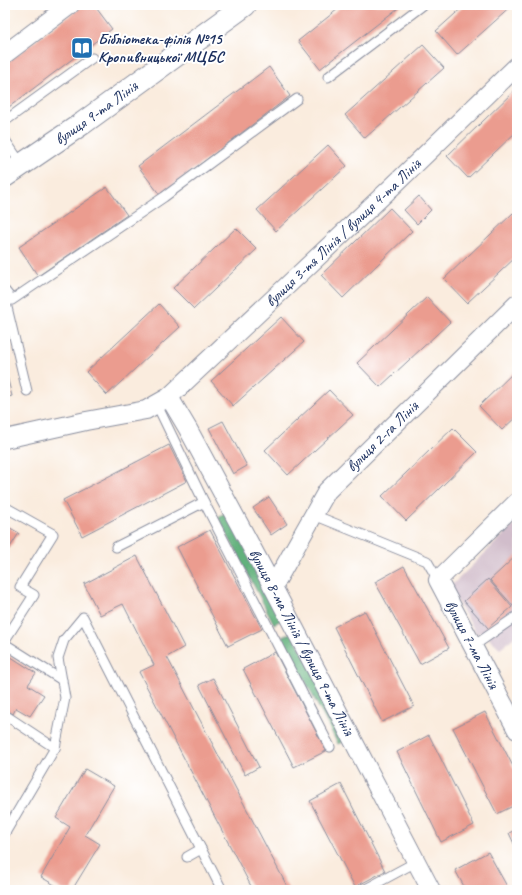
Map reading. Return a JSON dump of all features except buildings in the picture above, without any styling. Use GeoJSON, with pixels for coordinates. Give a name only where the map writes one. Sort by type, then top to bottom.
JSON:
{"type":"FeatureCollection","features":[{"type":"Feature","properties":{"kind":"street"},"geometry":{"type":"LineString","coordinates":[[5,54],[70,5]]}},
{"type":"Feature","properties":{"kind":"street","name":"вулиця 9-та Лінія"},"geometry":{"type":"LineString","coordinates":[[13,171],[83,123],[245,5]]}},
{"type":"Feature","properties":{"kind":"street","name":"вулиця 3-тя Лінія / вулиця 4-та Лінія"},"geometry":{"type":"LineString","coordinates":[[163,400],[394,186],[517,66]]}},
{"type":"Feature","properties":{"kind":"street","name":"вулиця 2-га Лінія"},"geometry":{"type":"LineString","coordinates":[[273,588],[327,491],[517,304]]}},
{"type":"Feature","properties":{"kind":"street"},"geometry":{"type":"LineString","coordinates":[[5,439],[146,410],[163,400]]}},
{"type":"Feature","properties":{"kind":"street","name":"вулиця 8-ма Лінія / вулиця 9-та Лінія"},"geometry":{"type":"LineString","coordinates":[[163,400],[188,429],[431,890]]}},
{"type":"Feature","properties":{"kind":"street"},"geometry":{"type":"LineString","coordinates":[[438,580],[517,502]]}},
{"type":"Feature","properties":{"kind":"street","name":"вулиця 7-ма Лінія"},"geometry":{"type":"LineString","coordinates":[[438,580],[517,730]]}},
{"type":"Feature","properties":{"kind":"lane"},"geometry":{"type":"LineString","coordinates":[[328,77],[423,5]]}},
{"type":"Feature","properties":{"kind":"lane"},"geometry":{"type":"LineString","coordinates":[[5,121],[92,58]]}},
{"type":"Feature","properties":{"kind":"lane"},"geometry":{"type":"LineString","coordinates":[[5,290],[12,300],[164,196],[297,99]]}},
{"type":"Feature","properties":{"kind":"lane"},"geometry":{"type":"LineString","coordinates":[[5,140],[13,171]]}},
{"type":"Feature","properties":{"kind":"lane"},"geometry":{"type":"LineString","coordinates":[[5,299],[27,391]]}},
{"type":"Feature","properties":{"kind":"lane"},"geometry":{"type":"LineString","coordinates":[[163,400],[204,502],[330,747]]}},
{"type":"Feature","properties":{"kind":"lane"},"geometry":{"type":"LineString","coordinates":[[116,547],[204,502]]}},
{"type":"Feature","properties":{"kind":"lane"},"geometry":{"type":"LineString","coordinates":[[5,507],[53,534],[20,587],[34,595],[5,640]]}},
{"type":"Feature","properties":{"kind":"lane"},"geometry":{"type":"LineString","coordinates":[[314,515],[427,561],[438,580]]}},
{"type":"Feature","properties":{"kind":"lane"},"geometry":{"type":"LineString","coordinates":[[472,647],[517,616]]}},
{"type":"Feature","properties":{"kind":"lane"},"geometry":{"type":"LineString","coordinates":[[5,833],[55,748],[65,698],[58,658],[64,640],[83,617],[222,890]]}},
{"type":"Feature","properties":{"kind":"lane"},"geometry":{"type":"LineString","coordinates":[[5,644],[62,680]]}},
{"type":"Feature","properties":{"kind":"lane"},"geometry":{"type":"LineString","coordinates":[[5,715],[55,748]]}},
{"type":"Feature","properties":{"kind":"lane"},"geometry":{"type":"LineString","coordinates":[[187,857],[201,849]]}},
{"type":"Feature","properties":{"kind":"lane"},"geometry":{"type":"LineString","coordinates":[[364,890],[416,862]]}},
{"type":"Feature","properties":{"kind":"shaded area"},"geometry":{"type":"Polygon","coordinates":[[[517,522],[517,635],[500,648],[482,632],[477,634],[449,588],[517,522]]]}},
{"type":"Feature","properties":{"kind":"green space"},"geometry":{"type":"Polygon","coordinates":[[[229,511],[285,618],[274,624],[218,517],[229,511]]]}},
{"type":"Feature","properties":{"kind":"green space"},"geometry":{"type":"Polygon","coordinates":[[[292,632],[348,739],[338,744],[282,637],[292,632]]]}},
{"type":"Feature","properties":{"kind":"place","name":"Бібліотека-філія №15 Кропивницької МЦБС"},"geometry":{"type":"Point","coordinates":[82,48]}}]}
